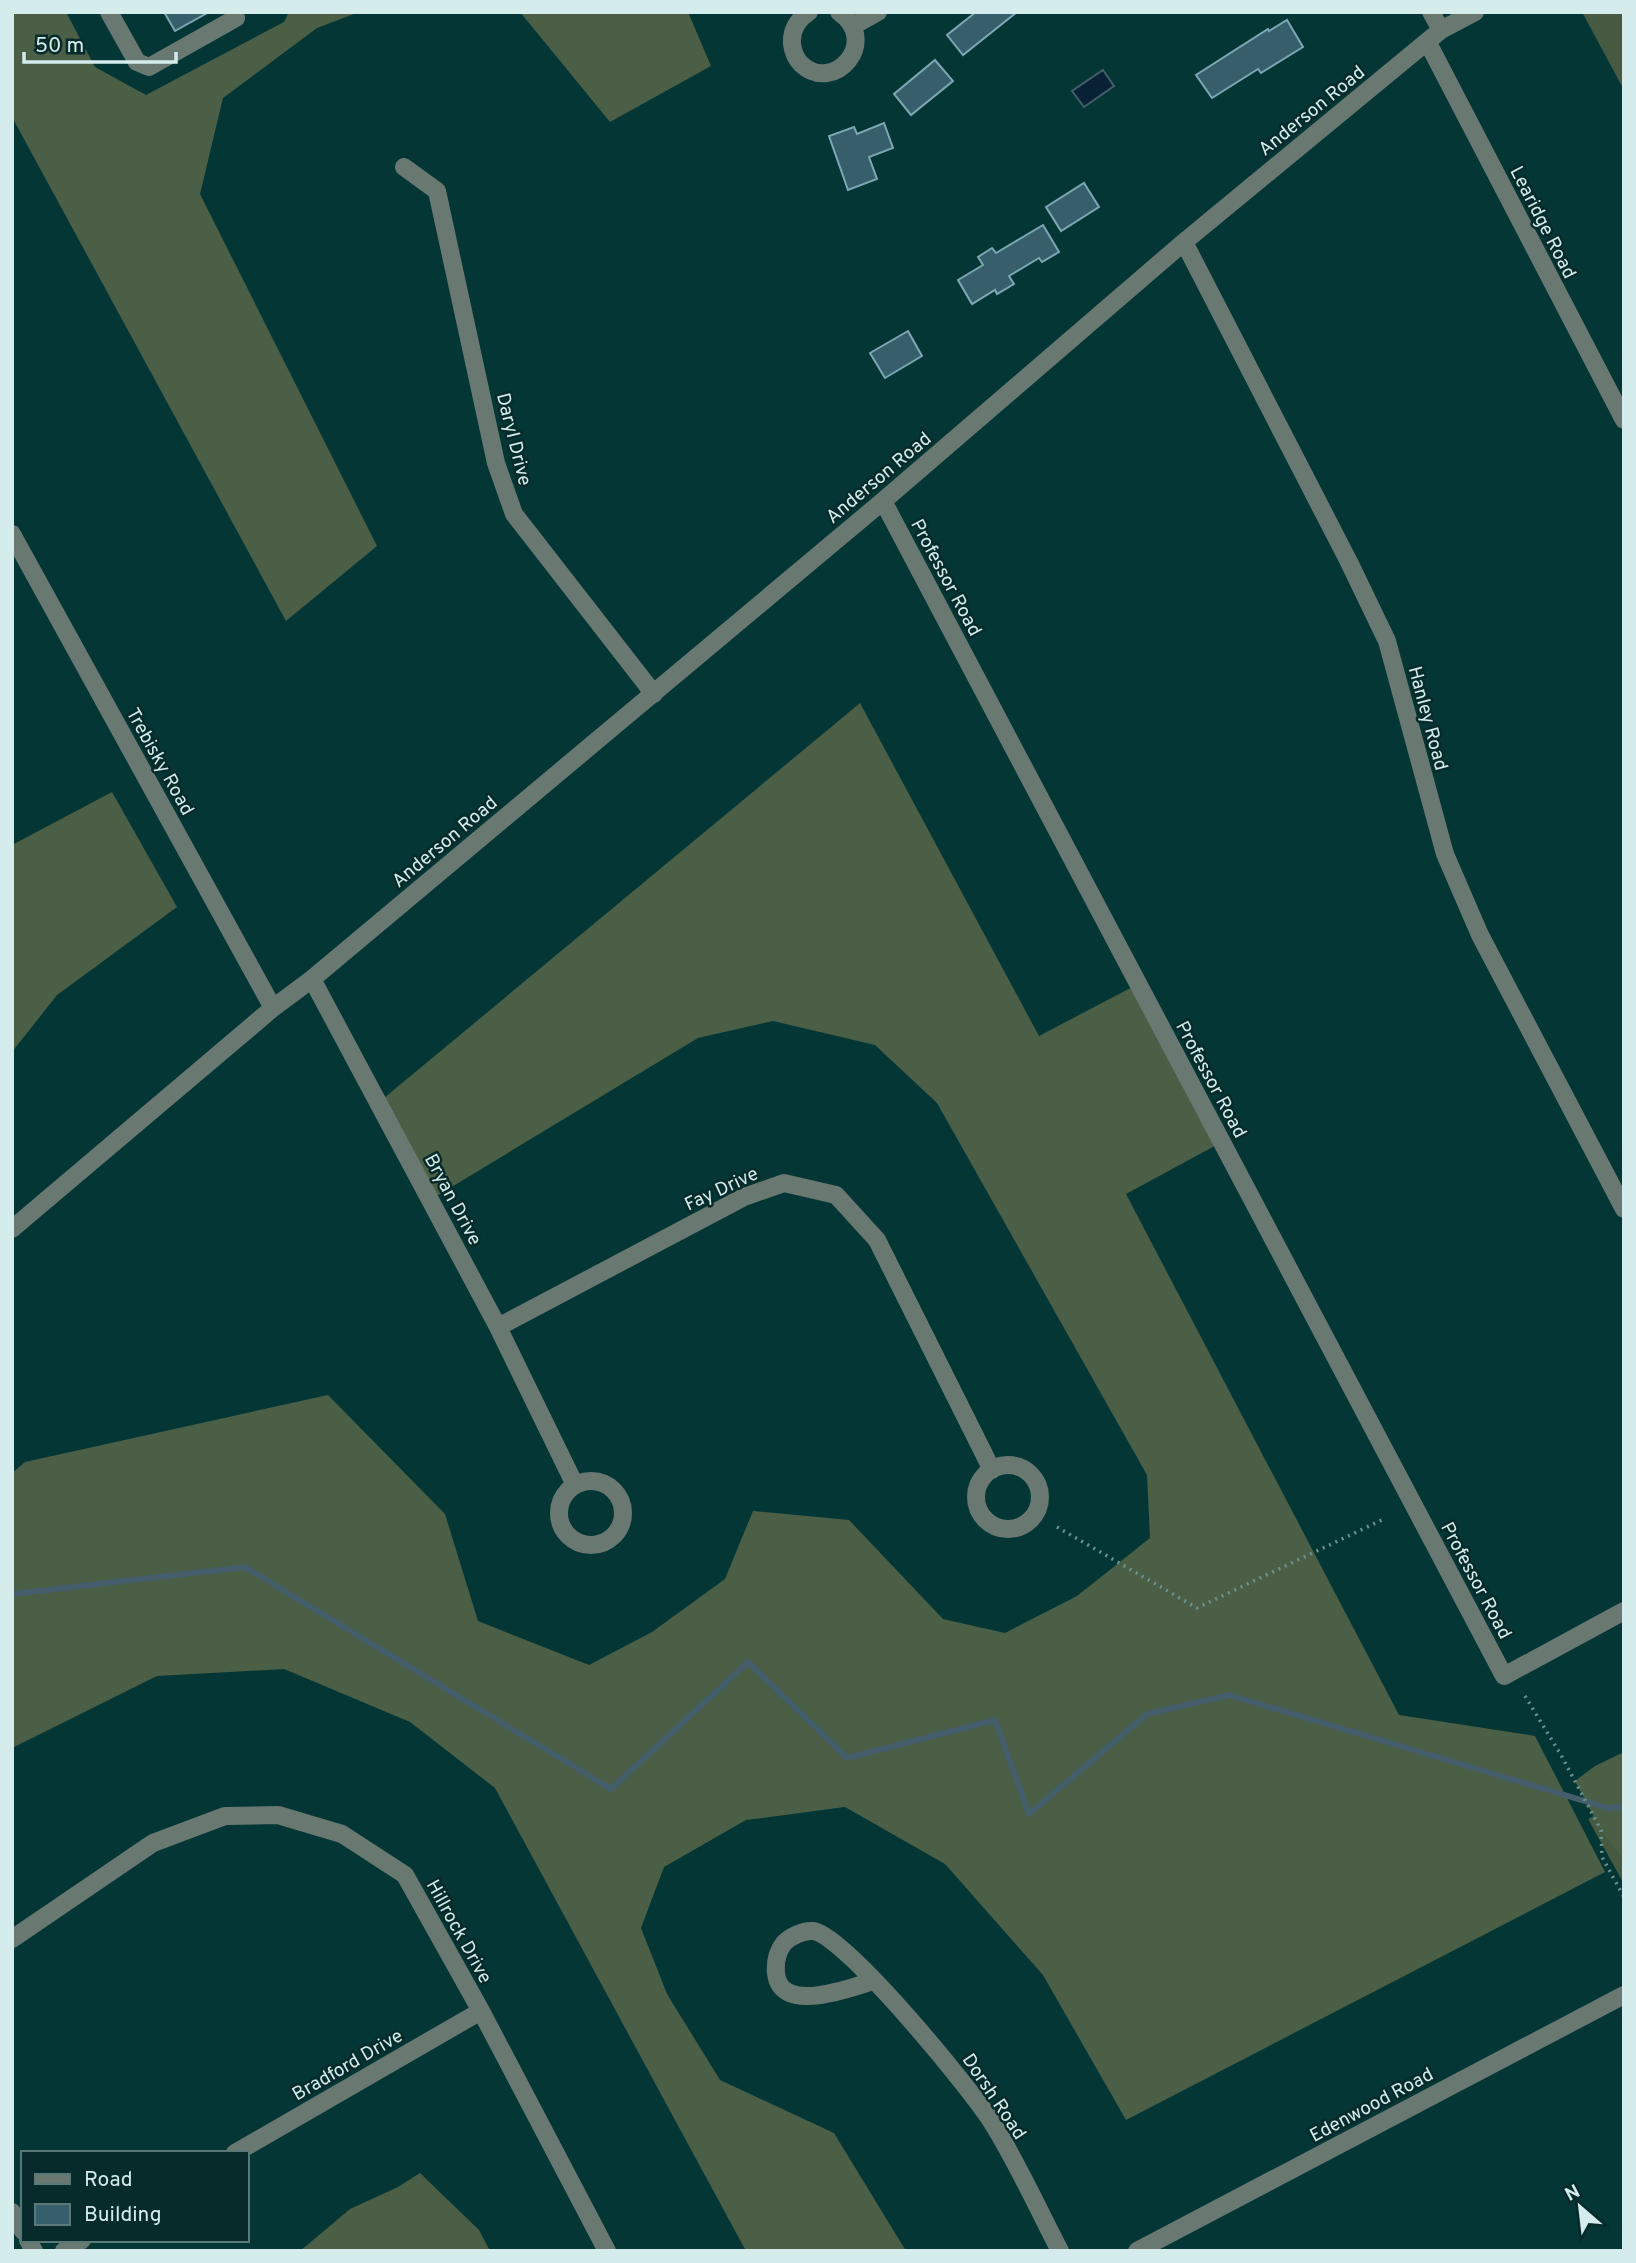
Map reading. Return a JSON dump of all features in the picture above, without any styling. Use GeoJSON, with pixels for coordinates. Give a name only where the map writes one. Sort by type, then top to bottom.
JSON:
{"type":"FeatureCollection","features":[{"type":"Feature","properties":{"kind":"street"},"geometry":{"type":"LineString","coordinates":[[109,12],[137,62],[149,67],[236,18]]}},
{"type":"Feature","properties":{"kind":"street"},"geometry":{"type":"LineString","coordinates":[[809,12],[797,23],[792,42],[798,60],[813,71],[832,72],[848,62],[856,45],[853,26],[839,12]]}},
{"type":"Feature","properties":{"kind":"street"},"geometry":{"type":"LineString","coordinates":[[853,26],[878,12]]}},
{"type":"Feature","properties":{"kind":"street","name":"Learidge Road"},"geometry":{"type":"LineString","coordinates":[[1431,12],[1434,36],[1624,420]]}},
{"type":"Feature","properties":{"kind":"street","name":"Anderson Road"},"geometry":{"type":"LineString","coordinates":[[312,979],[883,501],[1184,242],[1434,36],[1475,12]]}},
{"type":"Feature","properties":{"kind":"street","name":"Daryl Drive"},"geometry":{"type":"LineString","coordinates":[[404,167],[438,191],[496,463],[514,514],[654,694]]}},
{"type":"Feature","properties":{"kind":"street","name":"Hanley Road"},"geometry":{"type":"LineString","coordinates":[[1184,242],[1387,641],[1445,853],[1480,935],[1624,1209]]}},
{"type":"Feature","properties":{"kind":"street","name":"Professor Road"},"geometry":{"type":"LineString","coordinates":[[883,501],[1504,1676],[1624,1611]]}},
{"type":"Feature","properties":{"kind":"street","name":"Trebisky Road"},"geometry":{"type":"LineString","coordinates":[[12,534],[273,1008]]}},
{"type":"Feature","properties":{"kind":"street"},"geometry":{"type":"LineString","coordinates":[[12,1229],[273,1008],[312,979]]}},
{"type":"Feature","properties":{"kind":"street","name":"Bryan Drive"},"geometry":{"type":"LineString","coordinates":[[312,979],[498,1327],[575,1485]]}},
{"type":"Feature","properties":{"kind":"street","name":"Fay Drive"},"geometry":{"type":"LineString","coordinates":[[498,1327],[744,1197],[784,1183],[836,1195],[877,1240],[992,1470]]}},
{"type":"Feature","properties":{"kind":"street","name":"Hillrock Drive"},"geometry":{"type":"LineString","coordinates":[[12,1939],[153,1843],[225,1816],[278,1815],[342,1834],[405,1875],[481,2011],[607,2251]]}},
{"type":"Feature","properties":{"kind":"street","name":"Dorsh Road"},"geometry":{"type":"LineString","coordinates":[[873,1981],[815,1996],[796,1996],[784,1989],[776,1978],[778,1952],[786,1941],[800,1933],[813,1931],[826,1936],[873,1981],[937,2049],[993,2123],[1060,2251]]}},
{"type":"Feature","properties":{"kind":"street","name":"Edenwood Road"},"geometry":{"type":"LineString","coordinates":[[1137,2251],[1624,1995]]}},
{"type":"Feature","properties":{"kind":"street","name":"Bradford Drive"},"geometry":{"type":"LineString","coordinates":[[238,2151],[481,2011]]}},
{"type":"Feature","properties":{"kind":"street"},"geometry":{"type":"LineString","coordinates":[[12,2212],[21,2228]]}},
{"type":"Feature","properties":{"kind":"path"},"geometry":{"type":"LineString","coordinates":[[1057,1527],[1197,1608],[1386,1518]]}},
{"type":"Feature","properties":{"kind":"path"},"geometry":{"type":"LineString","coordinates":[[1525,1696],[1601,1829],[1602,1857],[1624,1897]]}},
{"type":"Feature","properties":{"kind":"green space"},"geometry":{"type":"Polygon","coordinates":[[[12,12],[66,12],[95,67],[146,95],[284,22],[289,12],[359,12],[317,28],[223,98],[200,194],[377,546],[286,621],[12,117],[12,12]]]}},
{"type":"Feature","properties":{"kind":"green space"},"geometry":{"type":"Polygon","coordinates":[[[520,12],[688,12],[711,66],[610,122],[520,12]]]}},
{"type":"Feature","properties":{"kind":"green space"},"geometry":{"type":"Polygon","coordinates":[[[1582,12],[1624,12],[1624,90],[1582,12]]]}},
{"type":"Feature","properties":{"kind":"green space"},"geometry":{"type":"Polygon","coordinates":[[[860,703],[1039,1036],[1138,984],[1222,1142],[1126,1194],[1399,1715],[1535,1736],[1605,1872],[1126,2120],[1043,1975],[945,1864],[845,1807],[746,1820],[664,1867],[641,1928],[667,1994],[720,2080],[834,2133],[906,2251],[746,2251],[495,1788],[410,1722],[284,1669],[157,1676],[12,1748],[12,1473],[25,1462],[328,1395],[445,1514],[478,1621],[589,1665],[652,1632],[725,1579],[753,1511],[849,1520],[943,1619],[1005,1633],[1077,1596],[1150,1538],[1147,1475],[937,1103],[875,1045],[773,1021],[698,1038],[430,1200],[378,1103],[860,703]]]}},
{"type":"Feature","properties":{"kind":"green space"},"geometry":{"type":"Polygon","coordinates":[[[112,792],[177,907],[57,995],[12,1052],[12,845],[112,792]]]}},
{"type":"Feature","properties":{"kind":"green space"},"geometry":{"type":"Polygon","coordinates":[[[1624,1752],[1624,1860],[1601,1830],[1575,1781],[1595,1766],[1624,1752]]]}},
{"type":"Feature","properties":{"kind":"green space"},"geometry":{"type":"Polygon","coordinates":[[[1624,1800],[1624,1884],[1588,1819],[1624,1800]]]}},
{"type":"Feature","properties":{"kind":"green space"},"geometry":{"type":"Polygon","coordinates":[[[420,2173],[479,2230],[490,2251],[300,2251],[350,2209],[398,2187],[420,2173]]]}},
{"type":"Feature","properties":{"kind":"water"},"geometry":{"type":"Polygon","coordinates":[[[1103,70],[1114,86],[1084,107],[1072,91],[1103,70]]]}},
{"type":"Feature","properties":{"kind":"building"},"geometry":{"type":"Polygon","coordinates":[[[164,12],[209,12],[175,31],[164,12]]]}},
{"type":"Feature","properties":{"kind":"building"},"geometry":{"type":"Polygon","coordinates":[[[976,12],[1017,12],[963,55],[947,35],[976,12]]]}},
{"type":"Feature","properties":{"kind":"building"},"geometry":{"type":"Polygon","coordinates":[[[1287,20],[1303,47],[1261,73],[1258,69],[1212,98],[1196,75],[1268,29],[1269,31],[1287,20]]]}},
{"type":"Feature","properties":{"kind":"building"},"geometry":{"type":"Polygon","coordinates":[[[935,60],[953,81],[911,115],[894,94],[935,60]]]}},
{"type":"Feature","properties":{"kind":"building"},"geometry":{"type":"Polygon","coordinates":[[[884,123],[893,148],[869,157],[877,179],[848,190],[829,136],[854,127],[857,134],[884,123]]]}},
{"type":"Feature","properties":{"kind":"building"},"geometry":{"type":"Polygon","coordinates":[[[1084,183],[1099,207],[1061,231],[1046,207],[1084,183]]]}},
{"type":"Feature","properties":{"kind":"building"},"geometry":{"type":"Polygon","coordinates":[[[1043,225],[1059,252],[1042,262],[1039,258],[1009,276],[1014,284],[997,294],[995,290],[972,304],[958,280],[983,265],[978,257],[992,248],[996,253],[1043,225]]]}},
{"type":"Feature","properties":{"kind":"building"},"geometry":{"type":"Polygon","coordinates":[[[908,331],[922,356],[885,378],[870,353],[908,331]]]}},
{"type":"Feature","properties":{"kind":"waterway"},"geometry":{"type":"LineString","coordinates":[[12,1594],[245,1567],[611,1789],[748,1662],[847,1758],[995,1720],[1029,1814],[1147,1714],[1229,1695],[1608,1808],[1624,1807]]}}]}
